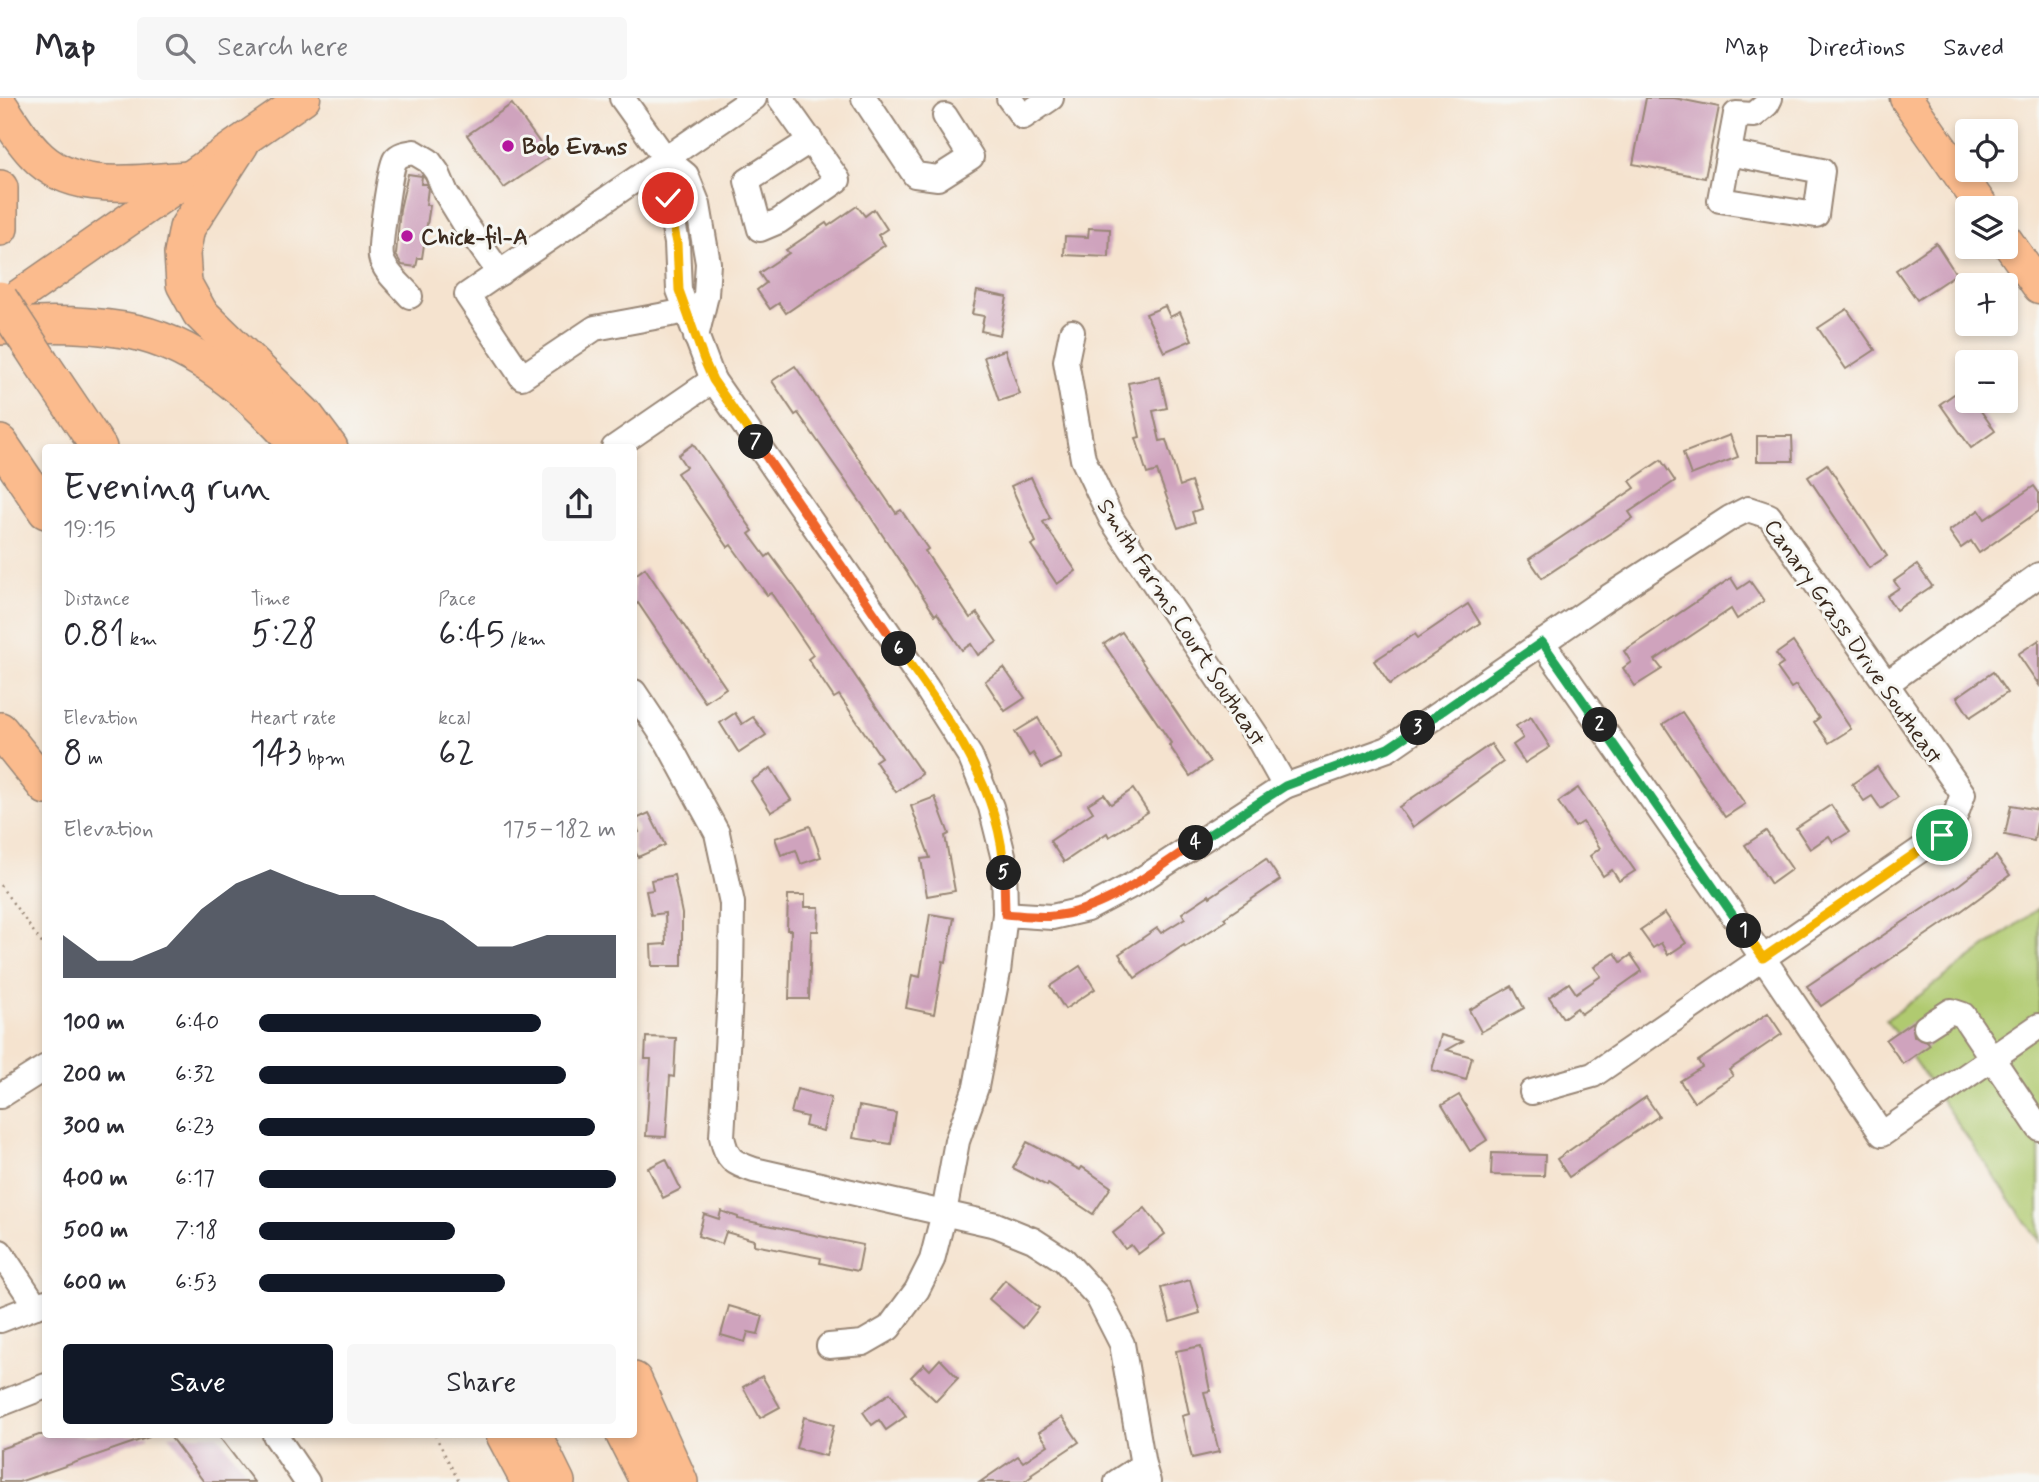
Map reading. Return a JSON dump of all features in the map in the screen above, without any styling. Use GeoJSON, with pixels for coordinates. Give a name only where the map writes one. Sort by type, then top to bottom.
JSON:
{"type":"FeatureCollection","features":[{"type":"Feature","properties":{"kind":"highway"},"geometry":{"type":"LineString","coordinates":[[0,106],[35,155],[47,165],[75,179],[94,183],[190,179]]}},
{"type":"Feature","properties":{"kind":"highway"},"geometry":{"type":"LineString","coordinates":[[241,144],[187,228],[182,254],[184,284],[200,313],[306,415],[327,444]]}},
{"type":"Feature","properties":{"kind":"highway"},"geometry":{"type":"LineString","coordinates":[[0,188],[0,228]]}},
{"type":"Feature","properties":{"kind":"highway"},"geometry":{"type":"LineString","coordinates":[[0,299],[96,444]]}},
{"type":"Feature","properties":{"kind":"highway"},"geometry":{"type":"LineString","coordinates":[[0,327],[65,324],[126,330],[160,341],[191,354],[250,396],[296,444]]}},
{"type":"Feature","properties":{"kind":"highway"},"geometry":{"type":"LineString","coordinates":[[0,443],[42,505]]}},
{"type":"Feature","properties":{"kind":"highway"},"geometry":{"type":"LineString","coordinates":[[0,730],[42,782]]}},
{"type":"Feature","properties":{"kind":"highway"},"geometry":{"type":"LineString","coordinates":[[0,759],[42,805]]}},
{"type":"Feature","properties":{"kind":"highway"},"geometry":{"type":"LineString","coordinates":[[637,1387],[680,1482]]}},
{"type":"Feature","properties":{"kind":"highway"},"geometry":{"type":"LineString","coordinates":[[506,1438],[529,1482]]}},
{"type":"Feature","properties":{"kind":"highway"},"geometry":{"type":"LineString","coordinates":[[535,1438],[557,1482]]}},
{"type":"Feature","properties":{"kind":"highway"},"geometry":{"type":"LineString","coordinates":[[626,1438],[648,1482]]}},
{"type":"Feature","properties":{"kind":"main road"},"geometry":{"type":"LineString","coordinates":[[0,309],[304,98]]}},
{"type":"Feature","properties":{"kind":"main road"},"geometry":{"type":"LineString","coordinates":[[1906,98],[1975,196]]}},
{"type":"Feature","properties":{"kind":"main road"},"geometry":{"type":"LineString","coordinates":[[2018,257],[2039,287]]}},
{"type":"Feature","properties":{"kind":"street"},"geometry":{"type":"LineString","coordinates":[[622,98],[665,159],[686,175],[698,205],[708,263],[706,295],[696,337]]}},
{"type":"Feature","properties":{"kind":"street"},"geometry":{"type":"LineString","coordinates":[[687,311],[595,328],[522,377],[467,295],[754,98]]}},
{"type":"Feature","properties":{"kind":"street"},"geometry":{"type":"LineString","coordinates":[[780,98],[811,140]]}},
{"type":"Feature","properties":{"kind":"street"},"geometry":{"type":"LineString","coordinates":[[864,98],[915,174],[938,178],[971,157],[944,116]]}},
{"type":"Feature","properties":{"kind":"street"},"geometry":{"type":"LineString","coordinates":[[1009,98],[1023,117],[1051,98]]}},
{"type":"Feature","properties":{"kind":"street"},"geometry":{"type":"LineString","coordinates":[[1729,153],[1731,106],[1755,115],[1770,98]]}},
{"type":"Feature","properties":{"kind":"street"},"geometry":{"type":"LineString","coordinates":[[410,296],[388,271],[381,257],[394,161],[401,155],[414,152],[429,161],[465,224],[499,273]]}},
{"type":"Feature","properties":{"kind":"street"},"geometry":{"type":"LineString","coordinates":[[665,159],[666,186],[677,243],[679,290],[713,380],[926,687],[970,756],[991,807],[1004,859],[1005,914],[998,972],[976,1087],[957,1141],[944,1213],[927,1270],[917,1290],[889,1328],[863,1343],[829,1346]]}},
{"type":"Feature","properties":{"kind":"street","name":"Smith Farms Court Southeast"},"geometry":{"type":"LineString","coordinates":[[1072,332],[1066,362],[1083,459],[1112,520],[1258,738],[1285,786]]}},
{"type":"Feature","properties":{"kind":"street"},"geometry":{"type":"LineString","coordinates":[[620,444],[713,380]]}},
{"type":"Feature","properties":{"kind":"street","name":"Canary Grass Drive Southeast"},"geometry":{"type":"LineString","coordinates":[[1542,642],[1730,518],[1748,509],[1769,516],[1963,794],[1956,814],[1942,835],[1763,958]]}},
{"type":"Feature","properties":{"kind":"street"},"geometry":{"type":"LineString","coordinates":[[1886,684],[2039,575]]}},
{"type":"Feature","properties":{"kind":"street"},"geometry":{"type":"LineString","coordinates":[[1005,914],[1052,917],[1087,909],[1136,883],[1285,786],[1388,748],[1542,642],[1763,958],[1882,1134],[2039,1026]]}},
{"type":"Feature","properties":{"kind":"street"},"geometry":{"type":"LineString","coordinates":[[637,696],[668,743],[717,833],[732,903],[732,978],[722,1137],[726,1154],[736,1164],[996,1225],[1033,1240],[1064,1260],[1098,1297],[1122,1344],[1145,1473],[1117,1482]]}},
{"type":"Feature","properties":{"kind":"street"},"geometry":{"type":"LineString","coordinates":[[1532,1092],[1593,1074],[1763,958]]}},
{"type":"Feature","properties":{"kind":"street"},"geometry":{"type":"LineString","coordinates":[[1926,1027],[1951,1011],[1963,1015],[2039,1128]]}},
{"type":"Feature","properties":{"kind":"street"},"geometry":{"type":"LineString","coordinates":[[0,1096],[42,1070]]}},
{"type":"Feature","properties":{"kind":"street"},"geometry":{"type":"LineString","coordinates":[[0,1252],[41,1304],[0,1320]]}},
{"type":"Feature","properties":{"kind":"street"},"geometry":{"type":"LineString","coordinates":[[0,1404],[42,1388]]}},
{"type":"Feature","properties":{"kind":"street"},"geometry":{"type":"LineString","coordinates":[[277,1438],[307,1482]]}},
{"type":"Feature","properties":{"kind":"path"},"geometry":{"type":"LineString","coordinates":[[0,885],[42,943]]}},
{"type":"Feature","properties":{"kind":"path"},"geometry":{"type":"LineString","coordinates":[[437,1438],[459,1482]]}},
{"type":"Feature","properties":{"kind":"green space"},"geometry":{"type":"Polygon","coordinates":[[[2039,908],[2039,1241],[1886,1020],[2039,908]]]}},
{"type":"Feature","properties":{"kind":"building"},"geometry":{"type":"Polygon","coordinates":[[[1646,98],[1674,98],[1719,107],[1705,178],[1633,164],[1646,98]]]}},
{"type":"Feature","properties":{"kind":"building","name":"Bob Evans"},"geometry":{"type":"Polygon","coordinates":[[[512,104],[550,157],[504,188],[467,135],[512,104]]]}},
{"type":"Feature","properties":{"kind":"building","name":"Chick-fil-A"},"geometry":{"type":"Polygon","coordinates":[[[408,174],[422,176],[421,184],[426,184],[428,188],[426,205],[430,205],[422,258],[418,258],[416,267],[402,265],[396,255],[400,209],[408,174]]]}},
{"type":"Feature","properties":{"kind":"building"},"geometry":{"type":"Polygon","coordinates":[[[857,206],[865,216],[874,209],[887,229],[878,235],[885,245],[786,313],[779,303],[770,309],[757,290],[766,283],[759,273],[789,253],[786,250],[857,206]]]}},
{"type":"Feature","properties":{"kind":"building"},"geometry":{"type":"Polygon","coordinates":[[[1089,228],[1110,229],[1109,257],[1064,255],[1065,236],[1088,237],[1089,228]]]}},
{"type":"Feature","properties":{"kind":"building"},"geometry":{"type":"Polygon","coordinates":[[[1936,243],[1955,273],[1917,300],[1896,270],[1936,243]]]}},
{"type":"Feature","properties":{"kind":"building"},"geometry":{"type":"Polygon","coordinates":[[[977,291],[1007,297],[1000,335],[981,331],[984,316],[972,314],[977,291]]]}},
{"type":"Feature","properties":{"kind":"building"},"geometry":{"type":"Polygon","coordinates":[[[1165,306],[1170,317],[1180,312],[1192,340],[1164,352],[1146,314],[1165,306]]]}},
{"type":"Feature","properties":{"kind":"building"},"geometry":{"type":"Polygon","coordinates":[[[1847,309],[1875,350],[1846,369],[1818,328],[1847,309]]]}},
{"type":"Feature","properties":{"kind":"building"},"geometry":{"type":"Polygon","coordinates":[[[1005,350],[1020,394],[999,401],[984,357],[1005,350]]]}},
{"type":"Feature","properties":{"kind":"building"},"geometry":{"type":"Polygon","coordinates":[[[795,366],[896,513],[901,510],[970,618],[977,613],[997,642],[978,655],[971,644],[962,650],[937,613],[935,615],[866,510],[798,413],[795,415],[772,381],[795,366]]]}},
{"type":"Feature","properties":{"kind":"building"},"geometry":{"type":"Polygon","coordinates":[[[1160,377],[1167,408],[1153,411],[1160,441],[1166,440],[1180,486],[1191,482],[1201,509],[1192,512],[1195,522],[1178,528],[1157,471],[1147,474],[1136,438],[1140,437],[1128,383],[1160,377]]]}},
{"type":"Feature","properties":{"kind":"building"},"geometry":{"type":"Polygon","coordinates":[[[1955,393],[1955,413],[1982,413],[1995,431],[1971,448],[1940,404],[1955,393]]]}},
{"type":"Feature","properties":{"kind":"building"},"geometry":{"type":"Polygon","coordinates":[[[1730,435],[1738,457],[1691,475],[1683,453],[1730,435]]]}},
{"type":"Feature","properties":{"kind":"building"},"geometry":{"type":"Polygon","coordinates":[[[1757,436],[1792,436],[1793,461],[1757,461],[1757,436]]]}},
{"type":"Feature","properties":{"kind":"building"},"geometry":{"type":"Polygon","coordinates":[[[693,444],[753,531],[749,534],[766,557],[770,554],[796,589],[922,774],[896,792],[875,761],[881,757],[839,695],[834,698],[808,659],[813,655],[771,593],[767,595],[731,545],[728,547],[677,473],[686,467],[678,455],[693,444]]]}},
{"type":"Feature","properties":{"kind":"building"},"geometry":{"type":"Polygon","coordinates":[[[1661,460],[1675,481],[1629,512],[1633,518],[1542,578],[1529,559],[1635,488],[1630,481],[1661,460]]]}},
{"type":"Feature","properties":{"kind":"building"},"geometry":{"type":"Polygon","coordinates":[[[1827,464],[1887,556],[1869,568],[1808,477],[1827,464]]]}},
{"type":"Feature","properties":{"kind":"building"},"geometry":{"type":"Polygon","coordinates":[[[1031,477],[1050,518],[1043,522],[1076,571],[1057,584],[1031,545],[1036,542],[1011,486],[1031,477]]]}},
{"type":"Feature","properties":{"kind":"building"},"geometry":{"type":"Polygon","coordinates":[[[2034,486],[2039,493],[2039,511],[1979,553],[1971,541],[1961,548],[1949,531],[1979,510],[1985,519],[2034,486]]]}},
{"type":"Feature","properties":{"kind":"building"},"geometry":{"type":"Polygon","coordinates":[[[1917,565],[1932,586],[1896,610],[1887,596],[1899,588],[1894,581],[1917,565]]]}},
{"type":"Feature","properties":{"kind":"building"},"geometry":{"type":"Polygon","coordinates":[[[645,568],[726,688],[705,702],[637,604],[637,574],[645,568]]]}},
{"type":"Feature","properties":{"kind":"building"},"geometry":{"type":"Polygon","coordinates":[[[1731,578],[1738,589],[1750,581],[1764,601],[1737,619],[1731,609],[1655,660],[1662,669],[1635,686],[1623,668],[1631,662],[1624,651],[1731,578]]]}},
{"type":"Feature","properties":{"kind":"building"},"geometry":{"type":"Polygon","coordinates":[[[1468,604],[1480,623],[1390,684],[1374,661],[1415,634],[1418,638],[1468,604]]]}},
{"type":"Feature","properties":{"kind":"building"},"geometry":{"type":"Polygon","coordinates":[[[1122,632],[1210,762],[1190,776],[1104,644],[1122,632]]]}},
{"type":"Feature","properties":{"kind":"building"},"geometry":{"type":"Polygon","coordinates":[[[2039,640],[2039,685],[2018,654],[2039,640]]]}},
{"type":"Feature","properties":{"kind":"building"},"geometry":{"type":"Polygon","coordinates":[[[1793,642],[1851,729],[1829,743],[1814,722],[1819,718],[1796,685],[1791,688],[1777,668],[1783,664],[1776,654],[1793,642]]]}},
{"type":"Feature","properties":{"kind":"building"},"geometry":{"type":"Polygon","coordinates":[[[1004,668],[1025,698],[1005,711],[985,681],[1004,668]]]}},
{"type":"Feature","properties":{"kind":"building"},"geometry":{"type":"Polygon","coordinates":[[[1993,672],[2007,693],[1970,717],[1957,697],[1993,672]]]}},
{"type":"Feature","properties":{"kind":"building"},"geometry":{"type":"Polygon","coordinates":[[[1682,712],[1745,804],[1725,817],[1663,724],[1682,712]]]}},
{"type":"Feature","properties":{"kind":"building"},"geometry":{"type":"Polygon","coordinates":[[[735,713],[742,724],[753,717],[766,735],[739,753],[720,723],[735,713]]]}},
{"type":"Feature","properties":{"kind":"building"},"geometry":{"type":"Polygon","coordinates":[[[1531,717],[1550,747],[1525,763],[1513,745],[1523,738],[1516,726],[1531,717]]]}},
{"type":"Feature","properties":{"kind":"building"},"geometry":{"type":"Polygon","coordinates":[[[1038,718],[1061,758],[1042,768],[1033,753],[1029,756],[1015,732],[1038,718]]]}},
{"type":"Feature","properties":{"kind":"building"},"geometry":{"type":"Polygon","coordinates":[[[1491,744],[1503,762],[1413,827],[1399,807],[1491,744]]]}},
{"type":"Feature","properties":{"kind":"building"},"geometry":{"type":"Polygon","coordinates":[[[1877,767],[1898,797],[1881,809],[1872,796],[1864,801],[1852,784],[1877,767]]]}},
{"type":"Feature","properties":{"kind":"building"},"geometry":{"type":"Polygon","coordinates":[[[771,768],[791,800],[771,812],[751,781],[771,768]]]}},
{"type":"Feature","properties":{"kind":"building"},"geometry":{"type":"Polygon","coordinates":[[[1578,788],[1635,871],[1619,881],[1612,870],[1603,876],[1590,856],[1600,848],[1583,822],[1575,827],[1558,802],[1578,788]]]}},
{"type":"Feature","properties":{"kind":"building"},"geometry":{"type":"Polygon","coordinates":[[[1133,789],[1148,812],[1109,837],[1107,833],[1064,862],[1050,841],[1093,812],[1088,804],[1104,794],[1111,804],[1133,789]]]}},
{"type":"Feature","properties":{"kind":"building"},"geometry":{"type":"Polygon","coordinates":[[[935,797],[949,834],[945,836],[955,891],[927,896],[921,859],[930,858],[911,806],[935,797]]]}},
{"type":"Feature","properties":{"kind":"building"},"geometry":{"type":"Polygon","coordinates":[[[1831,805],[1849,832],[1833,842],[1829,836],[1810,849],[1796,828],[1831,805]]]}},
{"type":"Feature","properties":{"kind":"building"},"geometry":{"type":"Polygon","coordinates":[[[2011,805],[2039,810],[2034,841],[2005,835],[2011,805]]]}},
{"type":"Feature","properties":{"kind":"building"},"geometry":{"type":"Polygon","coordinates":[[[649,813],[665,845],[638,857],[637,819],[649,813]]]}},
{"type":"Feature","properties":{"kind":"building"},"geometry":{"type":"Polygon","coordinates":[[[810,826],[821,857],[801,864],[796,850],[781,855],[775,838],[810,826]]]}},
{"type":"Feature","properties":{"kind":"building"},"geometry":{"type":"Polygon","coordinates":[[[1766,831],[1792,869],[1771,884],[1745,845],[1766,831]]]}},
{"type":"Feature","properties":{"kind":"building"},"geometry":{"type":"Polygon","coordinates":[[[1996,856],[2010,875],[1821,1006],[1807,986],[1960,884],[1996,856]]]}},
{"type":"Feature","properties":{"kind":"building"},"geometry":{"type":"Polygon","coordinates":[[[1266,859],[1280,880],[1224,918],[1226,921],[1135,978],[1119,954],[1157,928],[1161,933],[1185,918],[1182,913],[1266,859]]]}},
{"type":"Feature","properties":{"kind":"building"},"geometry":{"type":"Polygon","coordinates":[[[674,875],[682,914],[682,966],[652,966],[651,945],[666,944],[665,913],[651,915],[646,891],[653,890],[651,880],[674,875]]]}},
{"type":"Feature","properties":{"kind":"building"},"geometry":{"type":"Polygon","coordinates":[[[788,895],[805,895],[805,907],[819,907],[818,931],[811,931],[809,999],[789,999],[791,930],[787,930],[788,895]]]}},
{"type":"Feature","properties":{"kind":"building"},"geometry":{"type":"Polygon","coordinates":[[[1665,913],[1686,943],[1668,955],[1661,943],[1653,948],[1640,930],[1665,913]]]}},
{"type":"Feature","properties":{"kind":"building"},"geometry":{"type":"Polygon","coordinates":[[[930,914],[954,918],[934,1014],[906,1008],[912,975],[920,977],[930,914]]]}},
{"type":"Feature","properties":{"kind":"building"},"geometry":{"type":"Polygon","coordinates":[[[1615,953],[1621,962],[1631,955],[1642,971],[1581,1014],[1577,1008],[1563,1018],[1549,997],[1569,983],[1576,993],[1601,976],[1594,967],[1615,953]]]}},
{"type":"Feature","properties":{"kind":"building"},"geometry":{"type":"Polygon","coordinates":[[[1080,966],[1095,989],[1065,1009],[1050,986],[1080,966]]]}},
{"type":"Feature","properties":{"kind":"building"},"geometry":{"type":"Polygon","coordinates":[[[1512,986],[1524,1008],[1481,1032],[1469,1010],[1512,986]]]}},
{"type":"Feature","properties":{"kind":"building"},"geometry":{"type":"Polygon","coordinates":[[[1768,1013],[1782,1034],[1729,1070],[1733,1076],[1694,1102],[1680,1081],[1702,1067],[1698,1061],[1768,1013]]]}},
{"type":"Feature","properties":{"kind":"building"},"geometry":{"type":"Polygon","coordinates":[[[1912,1022],[1914,1036],[1930,1045],[1903,1064],[1886,1040],[1912,1022]]]}},
{"type":"Feature","properties":{"kind":"building"},"geometry":{"type":"Polygon","coordinates":[[[1441,1035],[1463,1041],[1447,1050],[1472,1057],[1466,1080],[1432,1070],[1441,1035]]]}},
{"type":"Feature","properties":{"kind":"building"},"geometry":{"type":"Polygon","coordinates":[[[646,1037],[676,1038],[674,1077],[670,1076],[666,1137],[646,1136],[651,1059],[645,1059],[646,1037]]]}},
{"type":"Feature","properties":{"kind":"building"},"geometry":{"type":"Polygon","coordinates":[[[797,1089],[831,1098],[823,1131],[805,1126],[807,1117],[791,1113],[797,1089]]]}},
{"type":"Feature","properties":{"kind":"building"},"geometry":{"type":"Polygon","coordinates":[[[1459,1095],[1487,1140],[1470,1151],[1442,1105],[1459,1095]]]}},
{"type":"Feature","properties":{"kind":"building"},"geometry":{"type":"Polygon","coordinates":[[[1646,1097],[1659,1116],[1569,1177],[1557,1159],[1646,1097]]]}},
{"type":"Feature","properties":{"kind":"building"},"geometry":{"type":"Polygon","coordinates":[[[859,1106],[896,1113],[891,1144],[853,1138],[859,1106]]]}},
{"type":"Feature","properties":{"kind":"building"},"geometry":{"type":"Polygon","coordinates":[[[1027,1142],[1080,1170],[1082,1167],[1111,1187],[1093,1214],[1048,1184],[1047,1186],[1013,1168],[1027,1142]]]}},
{"type":"Feature","properties":{"kind":"building"},"geometry":{"type":"Polygon","coordinates":[[[1492,1153],[1545,1155],[1544,1176],[1491,1175],[1492,1153]]]}},
{"type":"Feature","properties":{"kind":"building"},"geometry":{"type":"Polygon","coordinates":[[[666,1159],[681,1189],[663,1198],[648,1168],[666,1159]]]}},
{"type":"Feature","properties":{"kind":"building"},"geometry":{"type":"Polygon","coordinates":[[[1145,1208],[1165,1234],[1138,1254],[1131,1245],[1125,1249],[1113,1233],[1145,1208]]]}},
{"type":"Feature","properties":{"kind":"building"},"geometry":{"type":"Polygon","coordinates":[[[721,1211],[738,1219],[863,1245],[858,1271],[820,1263],[821,1258],[754,1245],[754,1240],[726,1232],[722,1244],[698,1236],[704,1214],[719,1219],[721,1211]]]}},
{"type":"Feature","properties":{"kind":"building"},"geometry":{"type":"Polygon","coordinates":[[[1005,1280],[1039,1308],[1023,1328],[989,1299],[1005,1280]]]}},
{"type":"Feature","properties":{"kind":"building"},"geometry":{"type":"Polygon","coordinates":[[[1190,1280],[1200,1313],[1170,1322],[1161,1288],[1190,1280]]]}},
{"type":"Feature","properties":{"kind":"building"},"geometry":{"type":"Polygon","coordinates":[[[729,1306],[763,1316],[758,1334],[748,1332],[745,1342],[721,1335],[729,1306]]]}},
{"type":"Feature","properties":{"kind":"building"},"geometry":{"type":"Polygon","coordinates":[[[1201,1346],[1210,1391],[1204,1392],[1219,1452],[1192,1458],[1182,1416],[1189,1414],[1176,1351],[1201,1346]]]}},
{"type":"Feature","properties":{"kind":"building"},"geometry":{"type":"Polygon","coordinates":[[[940,1359],[958,1378],[936,1401],[911,1377],[924,1364],[930,1370],[940,1359]]]}},
{"type":"Feature","properties":{"kind":"building"},"geometry":{"type":"Polygon","coordinates":[[[762,1376],[780,1407],[760,1418],[743,1387],[762,1376]]]}},
{"type":"Feature","properties":{"kind":"building"},"geometry":{"type":"Polygon","coordinates":[[[890,1393],[906,1416],[886,1430],[879,1420],[872,1425],[863,1412],[890,1393]]]}},
{"type":"Feature","properties":{"kind":"building"},"geometry":{"type":"Polygon","coordinates":[[[804,1417],[834,1425],[826,1456],[796,1448],[804,1417]]]}},
{"type":"Feature","properties":{"kind":"building"},"geometry":{"type":"Polygon","coordinates":[[[1062,1417],[1079,1442],[1031,1474],[1024,1482],[980,1482],[1018,1456],[1023,1462],[1048,1445],[1039,1432],[1062,1417]]]}},
{"type":"Feature","properties":{"kind":"building"},"geometry":{"type":"Polygon","coordinates":[[[39,1435],[42,1435],[42,1438],[146,1438],[19,1482],[0,1482],[0,1449],[39,1435]]]}},
{"type":"Feature","properties":{"kind":"building"},"geometry":{"type":"Polygon","coordinates":[[[171,1438],[220,1438],[254,1482],[204,1482],[171,1438]]]}},
{"type":"Feature","properties":{"kind":"place","name":"Bob Evans"},"geometry":{"type":"Point","coordinates":[508,146]}},
{"type":"Feature","properties":{"kind":"place","name":"Chick-fil-A"},"geometry":{"type":"Point","coordinates":[407,236]}},
{"type":"Feature","properties":{"kind":"route"},"geometry":{"type":"LineString","coordinates":[[668,198],[677,243],[679,290],[713,380],[926,687],[970,756],[991,807],[1004,859],[1005,914],[1052,917],[1087,909],[1136,883],[1285,786],[1388,748],[1542,642],[1763,958],[1942,835]]}}]}
